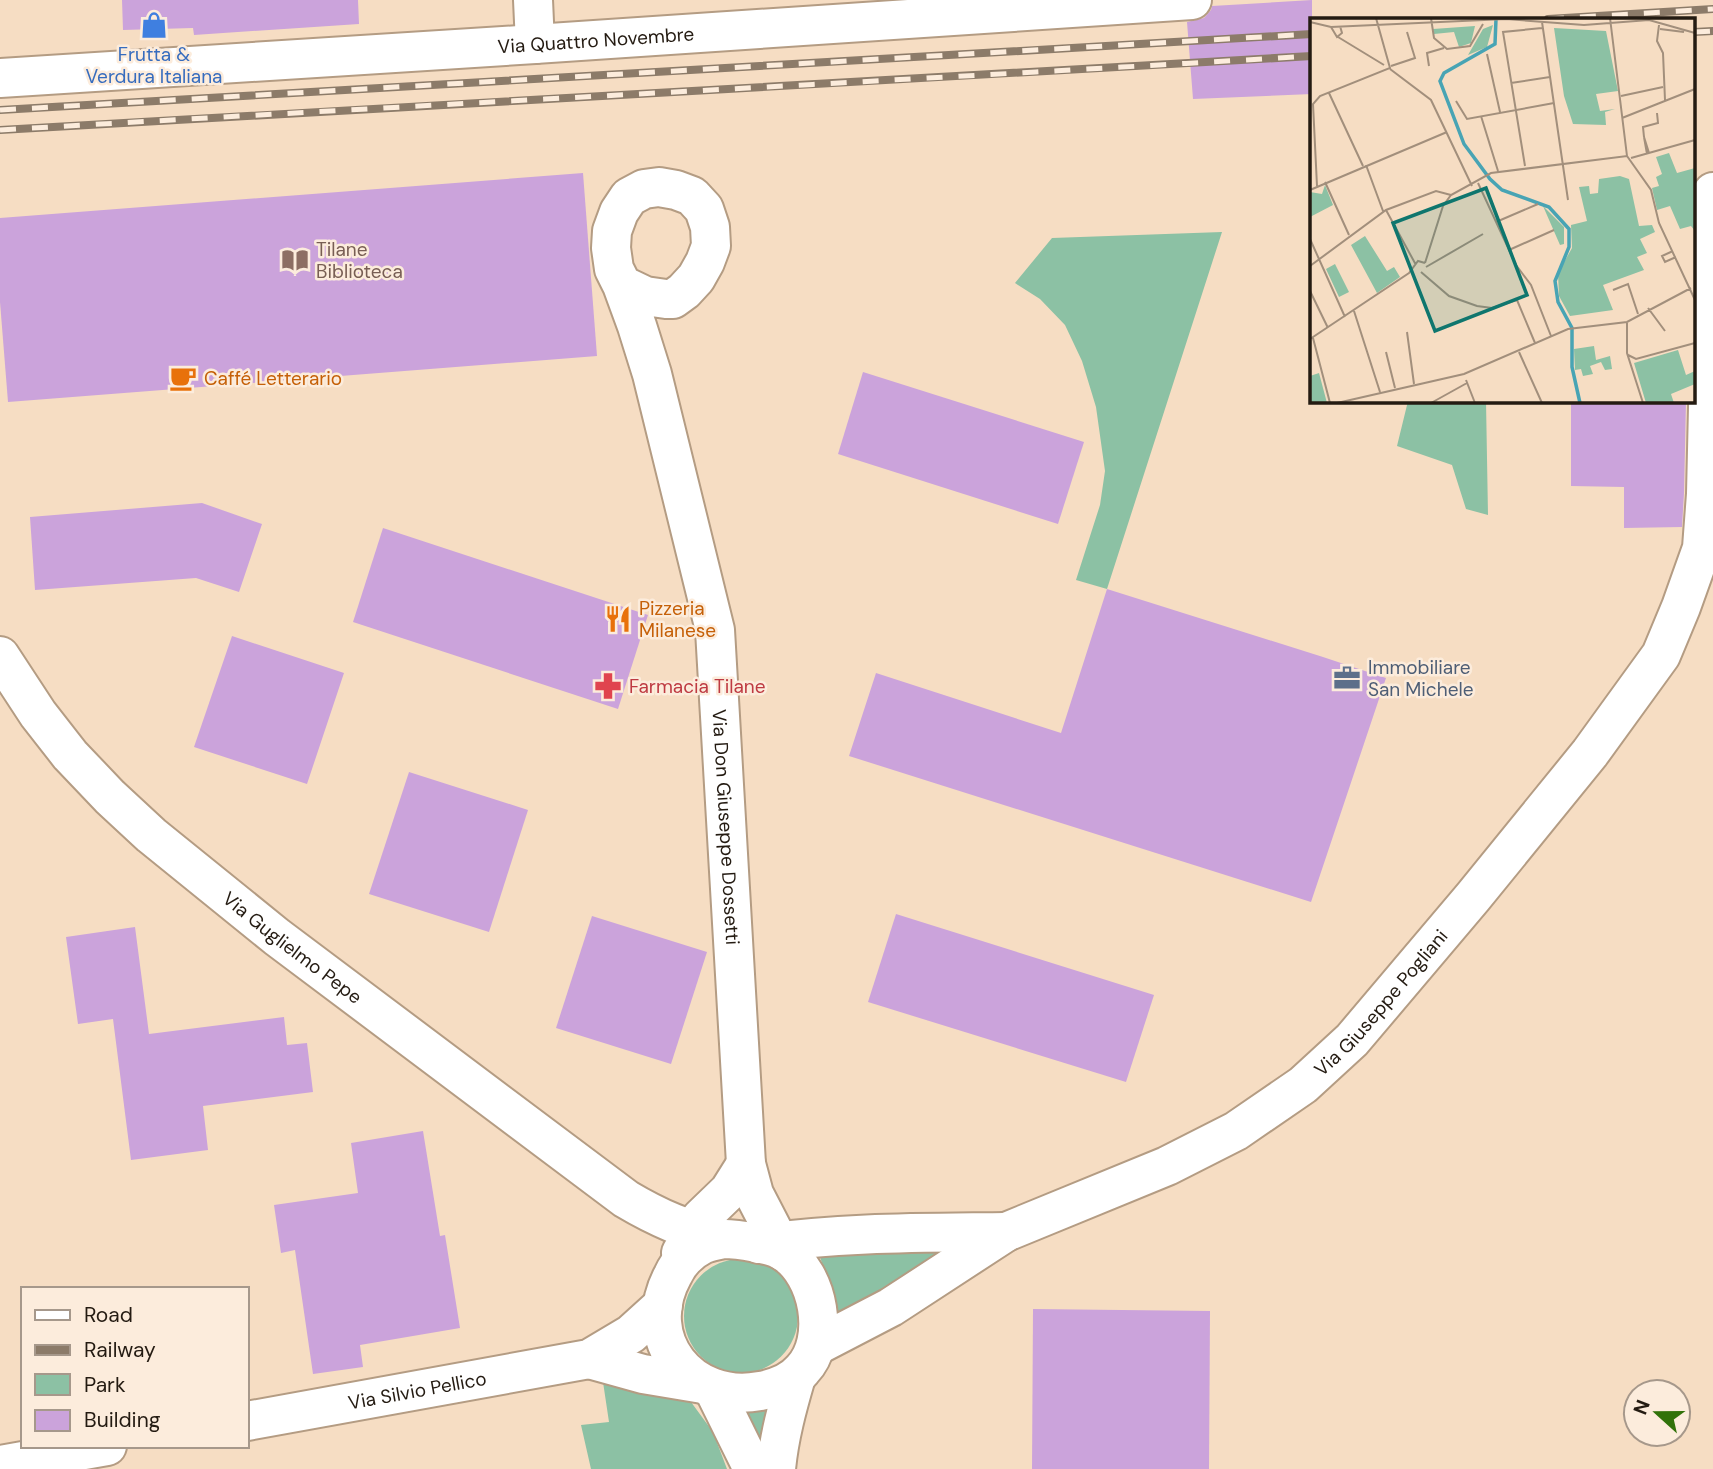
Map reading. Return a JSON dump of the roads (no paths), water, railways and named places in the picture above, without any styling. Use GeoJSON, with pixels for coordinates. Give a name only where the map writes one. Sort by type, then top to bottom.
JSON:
{"type":"FeatureCollection","features":[{"type":"Feature","properties":{"kind":"street"},"geometry":{"type":"LineString","coordinates":[[533,0],[536,44]]}},
{"type":"Feature","properties":{"kind":"street","name":"Via Quattro Novembre"},"geometry":{"type":"LineString","coordinates":[[0,78],[536,44],[990,7],[1192,0]]}},
{"type":"Feature","properties":{"kind":"street"},"geometry":{"type":"LineString","coordinates":[[659,187],[692,196],[704,209],[710,227],[710,246],[696,278],[673,299],[645,296],[622,285],[614,269],[612,231],[619,212],[629,197],[644,189],[659,187]]}},
{"type":"Feature","properties":{"kind":"street","name":"Via Giuseppe Pogliani"},"geometry":{"type":"LineString","coordinates":[[806,1361],[1006,1232],[1167,1166],[1236,1131],[1303,1085],[1352,1040],[1590,753],[1661,655],[1702,548],[1706,494],[1713,192]]}},
{"type":"Feature","properties":{"kind":"street","name":"Via Don Giuseppe Dossetti"},"geometry":{"type":"LineString","coordinates":[[622,285],[652,374],[715,630],[746,1164],[754,1194],[742,1233]]}},
{"type":"Feature","properties":{"kind":"street","name":"Via Don Giuseppe Dossetti"},"geometry":{"type":"LineString","coordinates":[[652,374],[663,321],[673,299]]}},
{"type":"Feature","properties":{"kind":"street","name":"Via Guglielmo Pepe"},"geometry":{"type":"LineString","coordinates":[[0,656],[38,714],[70,755],[110,797],[151,835],[277,937],[626,1199],[742,1233]]}},
{"type":"Feature","properties":{"kind":"street"},"geometry":{"type":"LineString","coordinates":[[746,1164],[729,1191],[742,1233],[802,1269],[814,1294],[818,1321],[806,1361],[787,1408],[778,1443],[776,1469]]}},
{"type":"Feature","properties":{"kind":"street","name":"Via Guglielmo Pepe"},"geometry":{"type":"LineString","coordinates":[[626,1199],[658,1256],[668,1286]]}},
{"type":"Feature","properties":{"kind":"street","name":"Via Giuseppe Pogliani"},"geometry":{"type":"LineString","coordinates":[[742,1233],[1006,1232]]}},
{"type":"Feature","properties":{"kind":"street"},"geometry":{"type":"LineString","coordinates":[[742,1233],[703,1245],[688,1254],[668,1286],[662,1326],[668,1345],[677,1362],[692,1378],[729,1392],[749,1393],[773,1388],[806,1361]]}},
{"type":"Feature","properties":{"kind":"street","name":"Via Silvio Pellico"},"geometry":{"type":"LineString","coordinates":[[248,1421],[589,1359],[631,1334],[668,1286]]}},
{"type":"Feature","properties":{"kind":"street","name":"Via Silvio Pellico"},"geometry":{"type":"LineString","coordinates":[[589,1359],[643,1374],[708,1386]]}},
{"type":"Feature","properties":{"kind":"street"},"geometry":{"type":"LineString","coordinates":[[708,1386],[753,1469]]}},
{"type":"Feature","properties":{"kind":"street"},"geometry":{"type":"LineString","coordinates":[[0,1465],[96,1448]]}},
{"type":"Feature","properties":{"kind":"railway"},"geometry":{"type":"LineString","coordinates":[[1564,18],[1713,9]]}},
{"type":"Feature","properties":{"kind":"railway"},"geometry":{"type":"LineString","coordinates":[[1696,32],[1713,31]]}},
{"type":"Feature","properties":{"kind":"railway"},"geometry":{"type":"LineString","coordinates":[[0,110],[1310,34]]}},
{"type":"Feature","properties":{"kind":"railway"},"geometry":{"type":"LineString","coordinates":[[0,130],[1310,56]]}},
{"type":"Feature","properties":{"kind":"place","name":"Frutta & Verdura Italiana"},"geometry":{"type":"Point","coordinates":[154,25]}},
{"type":"Feature","properties":{"kind":"place","name":"Tilane Biblioteca"},"geometry":{"type":"Point","coordinates":[295,260]}},
{"type":"Feature","properties":{"kind":"place","name":"Caffé Letterario"},"geometry":{"type":"Point","coordinates":[183,378]}},
{"type":"Feature","properties":{"kind":"place","name":"Pizzeria Milanese"},"geometry":{"type":"Point","coordinates":[618,619]}},
{"type":"Feature","properties":{"kind":"place","name":"Immobiliare San Michele"},"geometry":{"type":"Point","coordinates":[1347,678]}},
{"type":"Feature","properties":{"kind":"place","name":"Farmacia Tilane"},"geometry":{"type":"Point","coordinates":[608,686]}}]}
